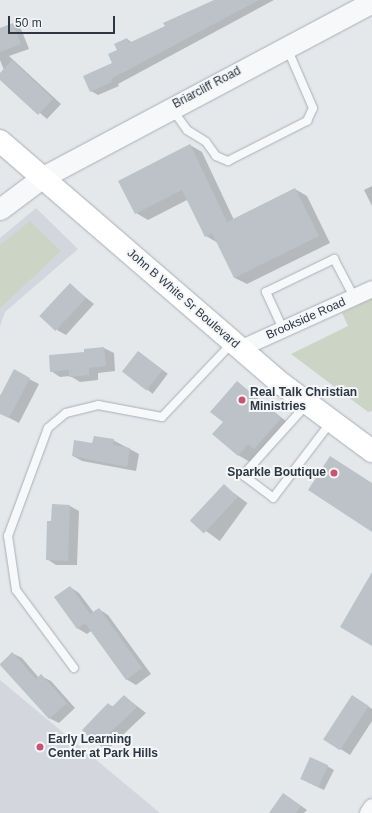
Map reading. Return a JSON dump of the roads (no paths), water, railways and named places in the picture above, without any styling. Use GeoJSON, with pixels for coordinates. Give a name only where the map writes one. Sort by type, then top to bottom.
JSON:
{"type":"FeatureCollection","features":[{"type":"Feature","properties":{"kind":"main road","name":"John B White Sr Boulevard"},"geometry":{"type":"LineString","coordinates":[[0,141],[236,346],[331,422],[368,444]]}},
{"type":"Feature","properties":{"kind":"street","name":"Briarcliff Road"},"geometry":{"type":"LineString","coordinates":[[0,209],[43,177],[171,107],[372,2]]}},
{"type":"Feature","properties":{"kind":"street","name":"Brookside Road"},"geometry":{"type":"LineString","coordinates":[[236,346],[283,329],[372,289]]}},
{"type":"Feature","properties":{"kind":"street"},"geometry":{"type":"LineString","coordinates":[[368,813],[372,808]]}},
{"type":"Feature","properties":{"kind":"lane"},"geometry":{"type":"LineString","coordinates":[[171,107],[187,130],[206,142],[216,156],[228,161],[308,121],[313,108],[287,47]]}},
{"type":"Feature","properties":{"kind":"lane"},"geometry":{"type":"LineString","coordinates":[[283,329],[266,292],[334,259],[354,297]]}},
{"type":"Feature","properties":{"kind":"lane"},"geometry":{"type":"LineString","coordinates":[[74,668],[16,590],[8,536],[48,428],[66,413],[98,405],[162,417],[236,346]]}},
{"type":"Feature","properties":{"kind":"lane"},"geometry":{"type":"LineString","coordinates":[[307,404],[243,475],[273,498],[331,422]]}},
{"type":"Feature","properties":{"kind":"place","name":"Real Talk Christian Ministries"},"geometry":{"type":"Point","coordinates":[242,400]}},
{"type":"Feature","properties":{"kind":"place","name":"Sparkle Boutique"},"geometry":{"type":"Point","coordinates":[334,473]}},
{"type":"Feature","properties":{"kind":"place","name":"Early Learning Center at Park Hills"},"geometry":{"type":"Point","coordinates":[40,747]}}]}
